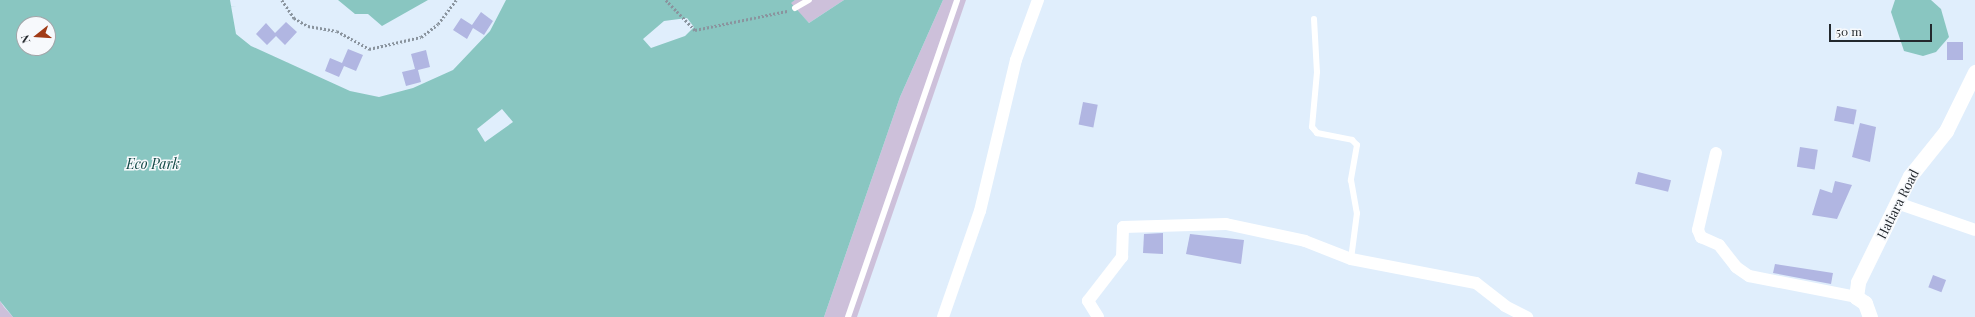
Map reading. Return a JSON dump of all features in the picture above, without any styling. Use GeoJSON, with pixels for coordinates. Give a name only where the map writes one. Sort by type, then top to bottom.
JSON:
{"type":"FeatureCollection","features":[{"type":"Feature","properties":{"kind":"street"},"geometry":{"type":"LineString","coordinates":[[943,317],[980,211],[1016,60],[1038,0]]}},
{"type":"Feature","properties":{"kind":"street","name":"Hatiara Road"},"geometry":{"type":"LineString","coordinates":[[1856,297],[1864,270],[1900,204],[1910,176],[1946,131],[1975,72]]}},
{"type":"Feature","properties":{"kind":"street"},"geometry":{"type":"LineString","coordinates":[[1716,153],[1698,230],[1701,237],[1719,245],[1736,267],[1749,276],[1856,297],[1865,303],[1870,317]]}},
{"type":"Feature","properties":{"kind":"street"},"geometry":{"type":"LineString","coordinates":[[1900,204],[1975,230]]}},
{"type":"Feature","properties":{"kind":"street"},"geometry":{"type":"LineString","coordinates":[[1098,317],[1088,301],[1122,257],[1125,225],[1226,224],[1306,241],[1351,259],[1476,283],[1505,306],[1527,317]]}},
{"type":"Feature","properties":{"kind":"lane"},"geometry":{"type":"LineString","coordinates":[[795,8],[809,0]]}},
{"type":"Feature","properties":{"kind":"lane"},"geometry":{"type":"LineString","coordinates":[[848,317],[957,0]]}},
{"type":"Feature","properties":{"kind":"lane"},"geometry":{"type":"LineString","coordinates":[[1314,19],[1317,72],[1312,127],[1317,133],[1352,140],[1357,145],[1351,180],[1357,213],[1351,259]]}},
{"type":"Feature","properties":{"kind":"path"},"geometry":{"type":"LineString","coordinates":[[282,0],[294,18],[308,26],[337,31],[369,49],[421,37],[438,24],[456,0]]}},
{"type":"Feature","properties":{"kind":"path"},"geometry":{"type":"LineString","coordinates":[[666,0],[695,30],[795,8]]}},
{"type":"Feature","properties":{"kind":"shaded area"},"geometry":{"type":"Polygon","coordinates":[[[795,0],[844,0],[809,23],[790,3],[795,0]]]}},
{"type":"Feature","properties":{"kind":"shaded area"},"geometry":{"type":"Polygon","coordinates":[[[943,0],[966,0],[857,317],[824,317],[900,97],[943,0]]]}},
{"type":"Feature","properties":{"kind":"shaded area"},"geometry":{"type":"Polygon","coordinates":[[[0,301],[4,307],[13,317],[0,317],[0,301]]]}},
{"type":"Feature","properties":{"kind":"water","name":"Eco Park"},"geometry":{"type":"Polygon","coordinates":[[[0,0],[230,0],[236,34],[251,46],[350,91],[379,97],[413,88],[453,70],[490,31],[506,0],[795,0],[791,3],[809,23],[844,0],[943,0],[900,97],[824,317],[13,317],[0,301],[0,0]],[[687,18],[664,21],[643,39],[651,48],[685,36],[694,27],[687,18]],[[502,109],[477,129],[485,142],[513,122],[502,109]]]}},
{"type":"Feature","properties":{"kind":"water"},"geometry":{"type":"Polygon","coordinates":[[[338,0],[428,0],[382,26],[368,14],[355,14],[338,0]]]}},
{"type":"Feature","properties":{"kind":"water"},"geometry":{"type":"Polygon","coordinates":[[[1895,0],[1931,0],[1941,9],[1949,37],[1936,52],[1923,56],[1904,51],[1891,12],[1895,0]]]}},
{"type":"Feature","properties":{"kind":"building"},"geometry":{"type":"Polygon","coordinates":[[[481,12],[493,21],[484,35],[473,28],[467,39],[453,30],[461,18],[472,25],[481,12]]]}},
{"type":"Feature","properties":{"kind":"building"},"geometry":{"type":"Polygon","coordinates":[[[286,22],[297,32],[285,45],[276,36],[267,45],[256,34],[266,23],[275,33],[286,22]]]}},
{"type":"Feature","properties":{"kind":"building"},"geometry":{"type":"Polygon","coordinates":[[[1947,42],[1963,42],[1963,60],[1947,60],[1947,42]]]}},
{"type":"Feature","properties":{"kind":"building"},"geometry":{"type":"Polygon","coordinates":[[[348,49],[363,55],[356,71],[344,66],[339,77],[325,71],[330,58],[342,63],[348,49]]]}},
{"type":"Feature","properties":{"kind":"building"},"geometry":{"type":"Polygon","coordinates":[[[426,50],[430,67],[418,70],[421,82],[406,86],[402,72],[415,69],[411,54],[426,50]]]}},
{"type":"Feature","properties":{"kind":"building"},"geometry":{"type":"Polygon","coordinates":[[[1083,102],[1098,105],[1093,127],[1079,125],[1083,102]]]}},
{"type":"Feature","properties":{"kind":"building"},"geometry":{"type":"Polygon","coordinates":[[[1837,106],[1857,110],[1854,125],[1834,121],[1837,106]]]}},
{"type":"Feature","properties":{"kind":"building"},"geometry":{"type":"Polygon","coordinates":[[[1860,123],[1876,127],[1870,162],[1852,157],[1860,123]]]}},
{"type":"Feature","properties":{"kind":"building"},"geometry":{"type":"Polygon","coordinates":[[[1800,147],[1818,150],[1815,170],[1797,167],[1800,147]]]}},
{"type":"Feature","properties":{"kind":"building"},"geometry":{"type":"Polygon","coordinates":[[[1638,172],[1671,180],[1668,192],[1635,184],[1638,172]]]}},
{"type":"Feature","properties":{"kind":"building"},"geometry":{"type":"Polygon","coordinates":[[[1835,181],[1852,185],[1837,219],[1812,215],[1820,189],[1832,193],[1835,181]]]}},
{"type":"Feature","properties":{"kind":"building"},"geometry":{"type":"Polygon","coordinates":[[[1163,233],[1163,254],[1143,253],[1144,234],[1163,233]]]}},
{"type":"Feature","properties":{"kind":"building"},"geometry":{"type":"Polygon","coordinates":[[[1190,234],[1244,240],[1241,264],[1186,254],[1190,234]]]}},
{"type":"Feature","properties":{"kind":"building"},"geometry":{"type":"Polygon","coordinates":[[[1775,264],[1833,273],[1831,284],[1773,273],[1775,264]]]}},
{"type":"Feature","properties":{"kind":"building"},"geometry":{"type":"Polygon","coordinates":[[[1933,275],[1946,280],[1941,292],[1928,287],[1933,275]]]}}]}
